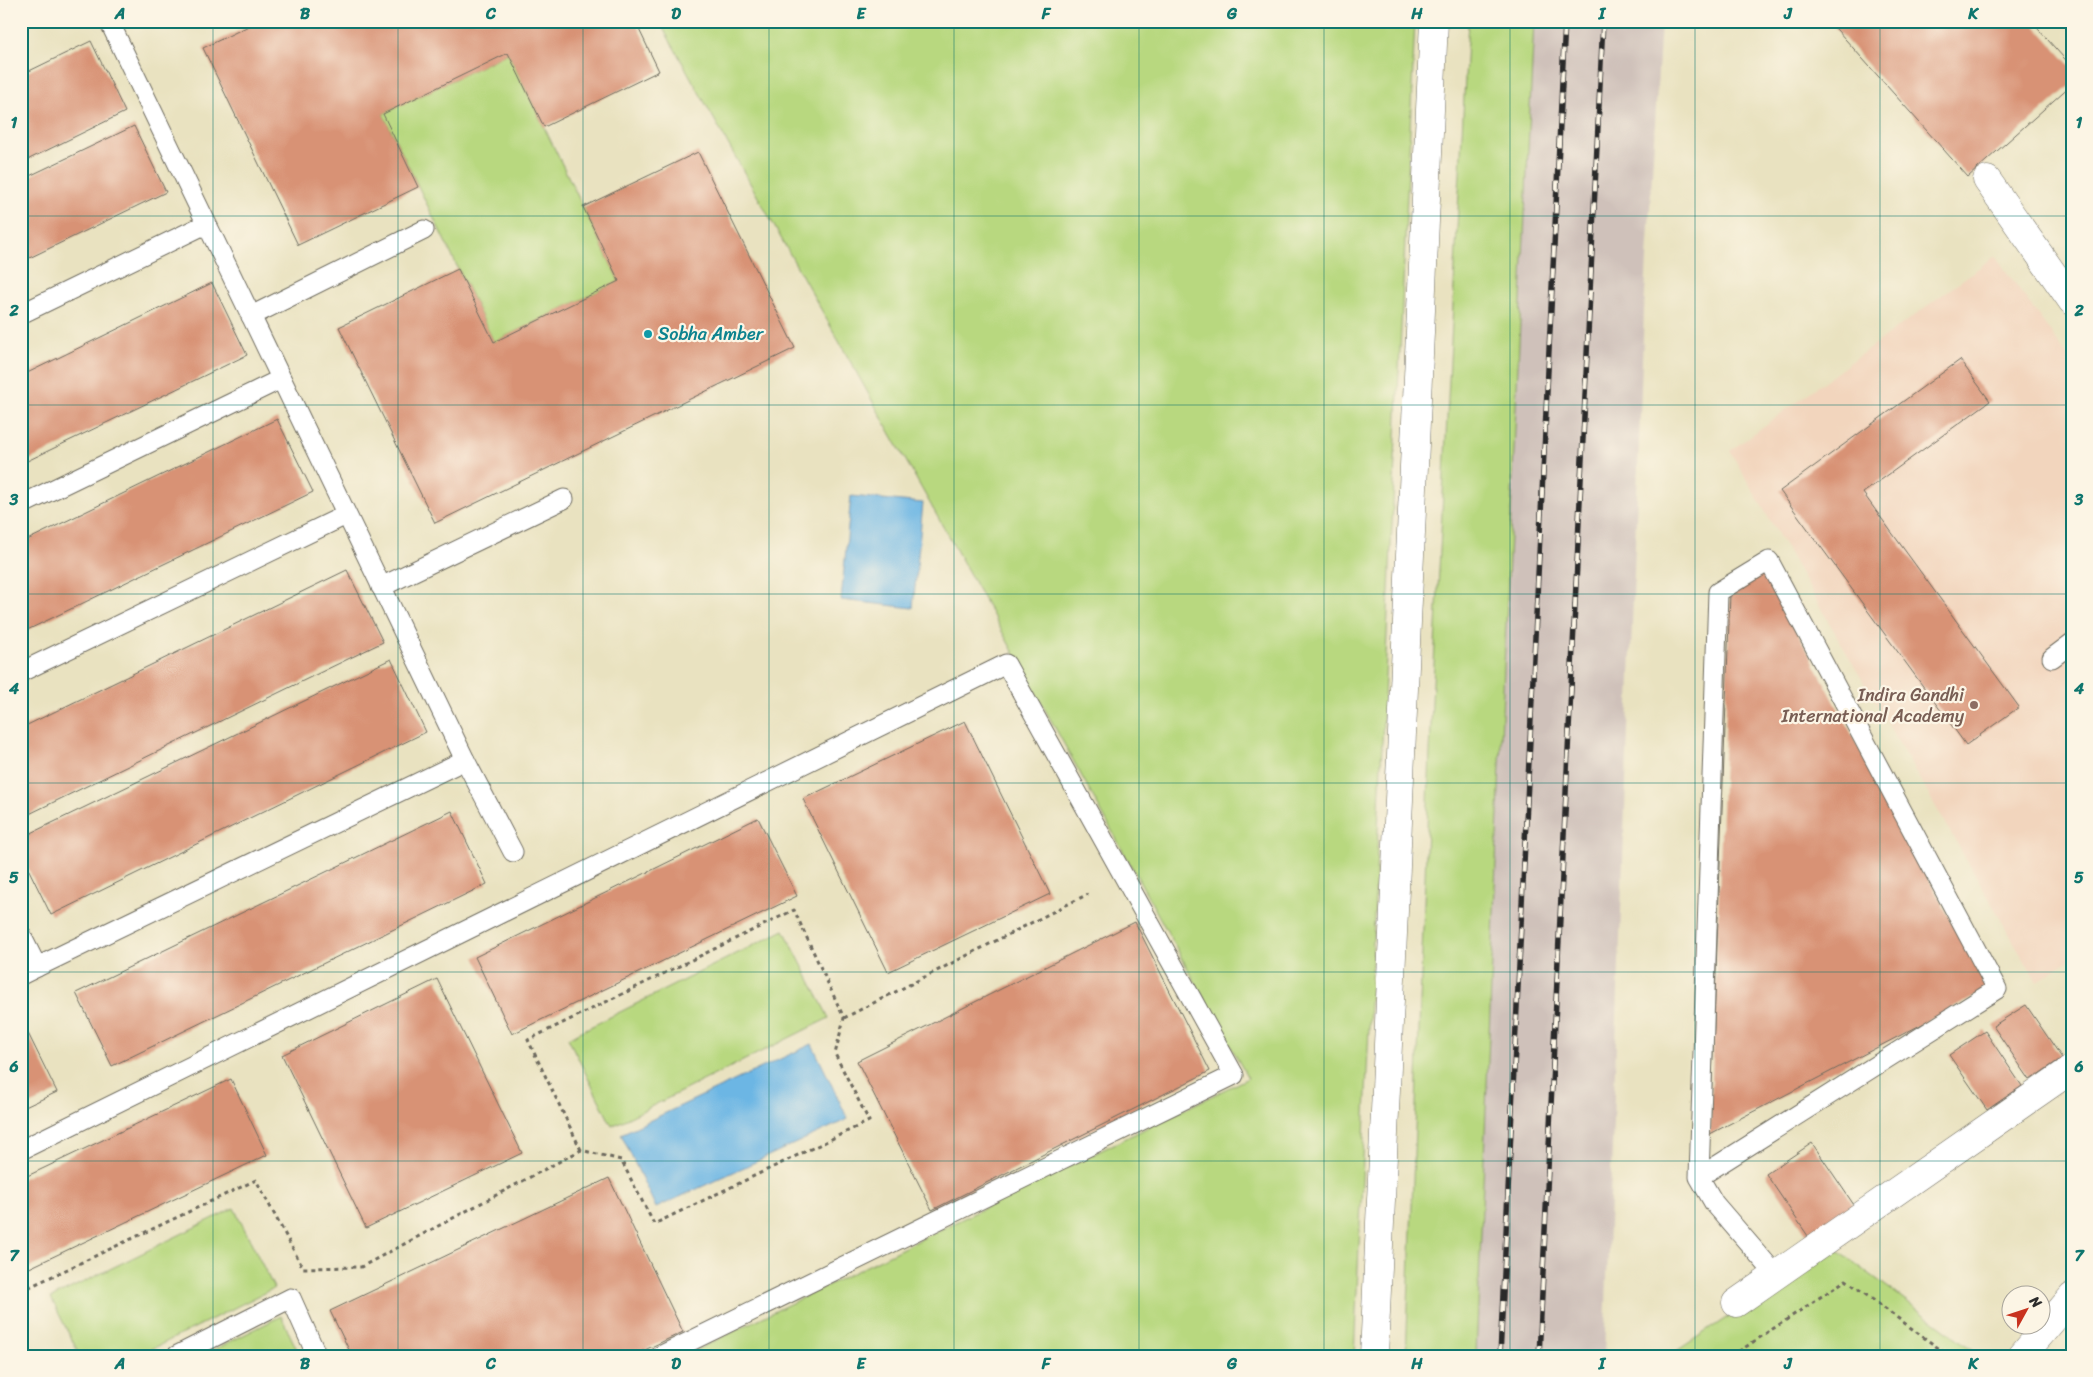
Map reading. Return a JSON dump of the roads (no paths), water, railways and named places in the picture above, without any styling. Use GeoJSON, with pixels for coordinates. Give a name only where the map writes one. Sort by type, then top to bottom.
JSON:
{"type":"FeatureCollection","features":[{"type":"Feature","properties":{"kind":"street"},"geometry":{"type":"LineString","coordinates":[[1374,1356],[1434,21]]}},
{"type":"Feature","properties":{"kind":"street"},"geometry":{"type":"LineString","coordinates":[[1987,180],[2072,301]]}},
{"type":"Feature","properties":{"kind":"street"},"geometry":{"type":"LineString","coordinates":[[1736,1303],[2072,1069]]}},
{"type":"Feature","properties":{"kind":"street"},"geometry":{"type":"LineString","coordinates":[[2022,1356],[2072,1297]]}},
{"type":"Feature","properties":{"kind":"lane"},"geometry":{"type":"LineString","coordinates":[[108,21],[464,760],[513,852]]}},
{"type":"Feature","properties":{"kind":"lane"},"geometry":{"type":"LineString","coordinates":[[21,314],[206,224]]}},
{"type":"Feature","properties":{"kind":"lane"},"geometry":{"type":"LineString","coordinates":[[251,316],[424,230]]}},
{"type":"Feature","properties":{"kind":"lane"},"geometry":{"type":"LineString","coordinates":[[21,505],[281,379]]}},
{"type":"Feature","properties":{"kind":"lane"},"geometry":{"type":"LineString","coordinates":[[381,587],[564,499]]}},
{"type":"Feature","properties":{"kind":"lane"},"geometry":{"type":"LineString","coordinates":[[21,672],[346,515]]}},
{"type":"Feature","properties":{"kind":"lane"},"geometry":{"type":"LineString","coordinates":[[1699,1177],[1997,989],[1769,561],[1718,592],[1699,1177],[1714,1204],[1776,1275]]}},
{"type":"Feature","properties":{"kind":"lane"},"geometry":{"type":"LineString","coordinates":[[2052,658],[2072,643]]}},
{"type":"Feature","properties":{"kind":"lane"},"geometry":{"type":"LineString","coordinates":[[21,1150],[1006,664],[1234,1075],[660,1356]]}},
{"type":"Feature","properties":{"kind":"lane"},"geometry":{"type":"LineString","coordinates":[[21,935],[29,971],[464,760]]}},
{"type":"Feature","properties":{"kind":"lane"},"geometry":{"type":"LineString","coordinates":[[176,1356],[291,1298],[317,1356]]}},
{"type":"Feature","properties":{"kind":"water"},"geometry":{"type":"Polygon","coordinates":[[[851,496],[923,503],[913,608],[841,600],[851,496]]]}},
{"type":"Feature","properties":{"kind":"water"},"geometry":{"type":"Polygon","coordinates":[[[812,1044],[848,1119],[656,1208],[621,1134],[812,1044]]]}},
{"type":"Feature","properties":{"kind":"railway"},"geometry":{"type":"LineString","coordinates":[[1500,1356],[1565,21]]}},
{"type":"Feature","properties":{"kind":"railway"},"geometry":{"type":"LineString","coordinates":[[1539,1356],[1603,21]]}},
{"type":"Feature","properties":{"kind":"place","name":"Sobha Amber"},"geometry":{"type":"Point","coordinates":[648,334]}},
{"type":"Feature","properties":{"kind":"place","name":"Indira Gandhi International Academy"},"geometry":{"type":"Point","coordinates":[1974,705]}}]}
